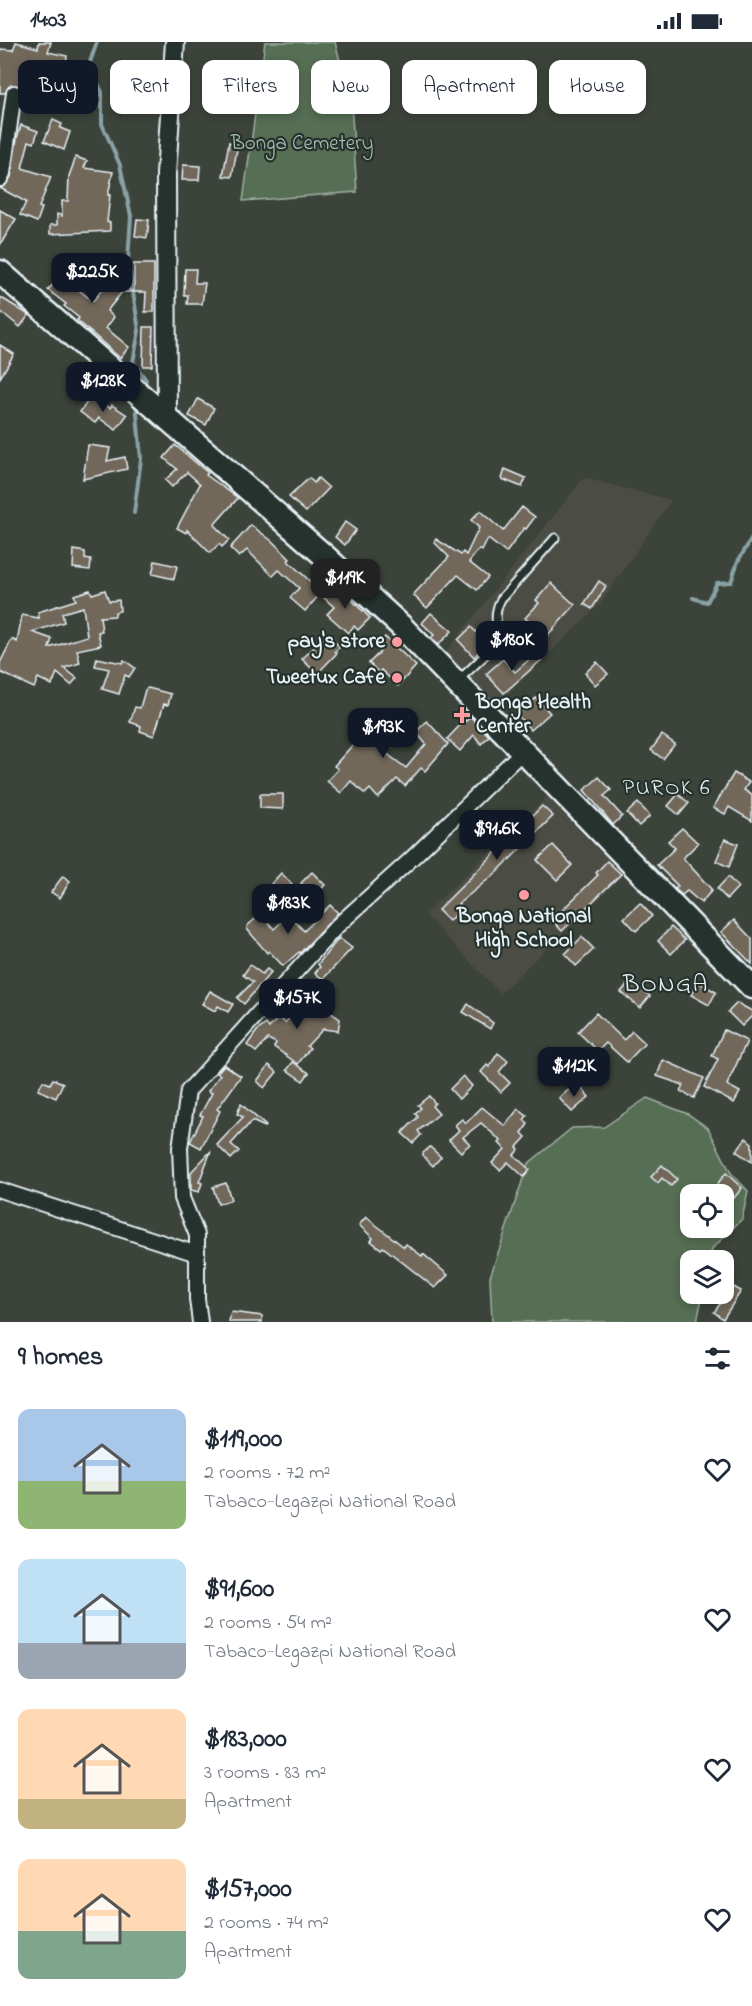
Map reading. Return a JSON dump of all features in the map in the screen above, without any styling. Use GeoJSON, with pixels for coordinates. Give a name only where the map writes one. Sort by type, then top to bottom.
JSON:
{"type":"FeatureCollection","features":[{"type":"Feature","properties":{"kind":"main road"},"geometry":{"type":"LineString","coordinates":[[0,272],[328,559],[457,681],[752,987]]}},
{"type":"Feature","properties":{"kind":"street"},"geometry":{"type":"LineString","coordinates":[[167,418],[166,174],[175,42]]}},
{"type":"Feature","properties":{"kind":"street"},"geometry":{"type":"LineString","coordinates":[[0,179],[3,173],[14,93]]}},
{"type":"Feature","properties":{"kind":"street"},"geometry":{"type":"LineString","coordinates":[[200,1322],[197,1299],[197,1235],[182,1198],[180,1148],[188,1091],[338,926],[524,750]]}},
{"type":"Feature","properties":{"kind":"street"},"geometry":{"type":"LineString","coordinates":[[0,1190],[197,1254]]}},
{"type":"Feature","properties":{"kind":"lane"},"geometry":{"type":"LineString","coordinates":[[457,681],[493,644],[496,634],[495,610],[501,599],[555,538]]}},
{"type":"Feature","properties":{"kind":"shaded area"},"geometry":{"type":"Polygon","coordinates":[[[584,478],[671,500],[600,604],[496,705],[445,653],[584,478]]]}},
{"type":"Feature","properties":{"kind":"shaded area","name":"Bonga National High School"},"geometry":{"type":"Polygon","coordinates":[[[547,797],[623,875],[500,993],[425,914],[547,797]]]}},
{"type":"Feature","properties":{"kind":"green space","name":"Bonga Cemetery"},"geometry":{"type":"Polygon","coordinates":[[[265,42],[335,42],[340,60],[311,60],[311,114],[352,114],[357,192],[243,201],[255,114],[299,114],[299,60],[263,60],[265,42]]]}},
{"type":"Feature","properties":{"kind":"green space"},"geometry":{"type":"Polygon","coordinates":[[[647,1098],[688,1114],[708,1128],[731,1173],[748,1191],[742,1219],[734,1227],[734,1184],[680,1184],[680,1238],[723,1238],[712,1250],[680,1250],[680,1304],[701,1304],[697,1322],[492,1322],[490,1277],[528,1164],[572,1128],[604,1127],[647,1098]]]}},
{"type":"Feature","properties":{"kind":"building"},"geometry":{"type":"Polygon","coordinates":[[[16,42],[38,48],[39,42],[51,42],[48,52],[67,56],[66,60],[18,60],[18,86],[11,85],[5,93],[0,93],[0,49],[13,50],[16,42]]]}},
{"type":"Feature","properties":{"kind":"building"},"geometry":{"type":"Polygon","coordinates":[[[53,120],[62,124],[60,128],[70,132],[64,150],[44,141],[53,120]]]}},
{"type":"Feature","properties":{"kind":"building"},"geometry":{"type":"Polygon","coordinates":[[[21,125],[38,131],[34,143],[29,141],[22,168],[51,177],[39,207],[42,208],[37,222],[20,215],[26,202],[0,188],[5,186],[11,177],[21,125]]]}},
{"type":"Feature","properties":{"kind":"building"},"geometry":{"type":"Polygon","coordinates":[[[229,142],[238,144],[232,177],[223,176],[229,142]]]}},
{"type":"Feature","properties":{"kind":"building"},"geometry":{"type":"Polygon","coordinates":[[[76,157],[87,161],[84,168],[113,172],[108,195],[110,195],[107,222],[110,222],[110,231],[50,234],[50,225],[57,225],[57,214],[62,216],[62,201],[68,201],[69,176],[76,157]]]}},
{"type":"Feature","properties":{"kind":"building"},"geometry":{"type":"Polygon","coordinates":[[[183,165],[200,166],[199,180],[182,180],[183,165]]]}},
{"type":"Feature","properties":{"kind":"building"},"geometry":{"type":"Polygon","coordinates":[[[0,210],[16,219],[0,245],[0,210]]]}},
{"type":"Feature","properties":{"kind":"building"},"geometry":{"type":"Polygon","coordinates":[[[137,219],[149,220],[147,238],[135,236],[137,219]]]}},
{"type":"Feature","properties":{"kind":"building"},"geometry":{"type":"Polygon","coordinates":[[[75,260],[88,270],[75,287],[93,301],[105,286],[99,273],[108,269],[113,282],[117,277],[132,292],[122,292],[107,311],[114,317],[106,328],[129,347],[120,358],[77,320],[79,318],[64,306],[66,304],[48,290],[75,260]]]}},
{"type":"Feature","properties":{"kind":"building"},"geometry":{"type":"Polygon","coordinates":[[[134,264],[154,264],[154,312],[145,312],[146,292],[134,292],[134,264]]]}},
{"type":"Feature","properties":{"kind":"building"},"geometry":{"type":"Polygon","coordinates":[[[185,269],[196,269],[195,283],[205,283],[202,304],[187,304],[188,295],[184,295],[185,269]]]}},
{"type":"Feature","properties":{"kind":"building"},"geometry":{"type":"Polygon","coordinates":[[[0,297],[29,315],[20,327],[0,311],[0,297]]]}},
{"type":"Feature","properties":{"kind":"building"},"geometry":{"type":"Polygon","coordinates":[[[144,327],[153,327],[152,366],[143,366],[144,327]]]}},
{"type":"Feature","properties":{"kind":"building"},"geometry":{"type":"Polygon","coordinates":[[[0,345],[14,354],[0,378],[0,345]]]}},
{"type":"Feature","properties":{"kind":"building"},"geometry":{"type":"Polygon","coordinates":[[[92,395],[110,408],[112,405],[127,415],[116,430],[99,418],[95,423],[80,412],[92,395]]]}},
{"type":"Feature","properties":{"kind":"building"},"geometry":{"type":"Polygon","coordinates":[[[198,399],[214,408],[206,425],[189,416],[198,399]]]}},
{"type":"Feature","properties":{"kind":"building"},"geometry":{"type":"Polygon","coordinates":[[[88,445],[110,448],[107,461],[125,457],[127,469],[83,479],[88,445]]]}},
{"type":"Feature","properties":{"kind":"building"},"geometry":{"type":"Polygon","coordinates":[[[175,445],[208,473],[206,475],[238,498],[214,525],[229,540],[222,547],[219,544],[210,553],[187,530],[186,533],[177,528],[200,484],[187,472],[172,487],[165,480],[177,469],[164,458],[175,445]]]}},
{"type":"Feature","properties":{"kind":"building"},"geometry":{"type":"Polygon","coordinates":[[[505,469],[526,478],[522,487],[502,479],[505,469]]]}},
{"type":"Feature","properties":{"kind":"building"},"geometry":{"type":"Polygon","coordinates":[[[309,478],[314,483],[318,478],[329,488],[306,512],[289,497],[309,478]]]}},
{"type":"Feature","properties":{"kind":"building"},"geometry":{"type":"Polygon","coordinates":[[[522,507],[535,517],[506,553],[488,539],[482,551],[479,549],[469,562],[488,577],[477,590],[458,575],[427,608],[413,595],[449,557],[434,542],[436,539],[461,555],[463,552],[466,555],[479,528],[471,520],[480,511],[503,531],[522,507]]]}},
{"type":"Feature","properties":{"kind":"building"},"geometry":{"type":"Polygon","coordinates":[[[345,522],[356,530],[345,545],[335,537],[345,522]]]}},
{"type":"Feature","properties":{"kind":"building"},"geometry":{"type":"Polygon","coordinates":[[[251,525],[272,541],[290,559],[288,561],[322,592],[305,611],[290,598],[299,588],[279,570],[273,576],[247,550],[239,557],[230,548],[251,525]]]}},
{"type":"Feature","properties":{"kind":"building"},"geometry":{"type":"Polygon","coordinates":[[[74,550],[85,552],[85,559],[91,560],[90,570],[73,568],[74,550]]]}},
{"type":"Feature","properties":{"kind":"building"},"geometry":{"type":"Polygon","coordinates":[[[155,561],[177,566],[174,579],[152,574],[155,561]]]}},
{"type":"Feature","properties":{"kind":"building"},"geometry":{"type":"Polygon","coordinates":[[[599,581],[606,586],[592,609],[584,604],[599,581]]]}},
{"type":"Feature","properties":{"kind":"building"},"geometry":{"type":"Polygon","coordinates":[[[334,583],[370,618],[358,630],[354,626],[348,633],[327,614],[334,607],[322,596],[334,583]]]}},
{"type":"Feature","properties":{"kind":"building"},"geometry":{"type":"Polygon","coordinates":[[[551,583],[575,605],[546,637],[525,618],[539,603],[536,600],[551,583]]]}},
{"type":"Feature","properties":{"kind":"building"},"geometry":{"type":"Polygon","coordinates":[[[90,590],[92,594],[105,590],[109,601],[119,600],[120,611],[115,612],[115,616],[100,617],[102,631],[98,632],[101,645],[77,650],[80,663],[64,668],[77,678],[71,685],[57,673],[52,685],[38,678],[34,688],[0,672],[0,663],[12,639],[17,642],[22,615],[39,618],[38,612],[76,600],[74,595],[90,590]],[[83,607],[62,613],[64,622],[32,632],[52,639],[49,648],[87,636],[83,607]]]}},
{"type":"Feature","properties":{"kind":"building"},"geometry":{"type":"Polygon","coordinates":[[[431,613],[452,631],[438,645],[431,638],[434,635],[422,623],[431,613]]]}},
{"type":"Feature","properties":{"kind":"building"},"geometry":{"type":"Polygon","coordinates":[[[471,627],[487,643],[474,657],[458,640],[471,627]]]}},
{"type":"Feature","properties":{"kind":"building"},"geometry":{"type":"Polygon","coordinates":[[[385,637],[416,666],[398,686],[381,670],[379,673],[369,663],[379,653],[380,650],[376,646],[385,637]]]}},
{"type":"Feature","properties":{"kind":"building"},"geometry":{"type":"Polygon","coordinates":[[[323,639],[327,643],[332,639],[340,647],[317,674],[302,659],[323,639]]]}},
{"type":"Feature","properties":{"kind":"building"},"geometry":{"type":"Polygon","coordinates":[[[539,651],[545,657],[504,693],[486,674],[503,659],[515,672],[539,651]]]}},
{"type":"Feature","properties":{"kind":"building"},"geometry":{"type":"Polygon","coordinates":[[[97,658],[122,663],[124,660],[135,668],[129,677],[125,675],[119,694],[102,689],[109,669],[95,666],[97,658]]]}},
{"type":"Feature","properties":{"kind":"building"},"geometry":{"type":"Polygon","coordinates":[[[597,662],[608,674],[595,685],[585,673],[597,662]]]}},
{"type":"Feature","properties":{"kind":"building"},"geometry":{"type":"Polygon","coordinates":[[[148,688],[171,694],[168,705],[164,704],[154,736],[140,731],[141,726],[130,722],[135,707],[140,708],[145,690],[148,688]]]}},
{"type":"Feature","properties":{"kind":"building"},"geometry":{"type":"Polygon","coordinates":[[[536,698],[550,713],[531,730],[517,715],[536,698]]]}},
{"type":"Feature","properties":{"kind":"building"},"geometry":{"type":"Polygon","coordinates":[[[380,714],[403,734],[386,753],[406,768],[426,744],[416,732],[427,721],[448,744],[425,771],[421,768],[405,786],[397,779],[378,798],[370,789],[365,794],[351,781],[341,793],[327,781],[338,769],[334,766],[380,714]]]}},
{"type":"Feature","properties":{"kind":"building"},"geometry":{"type":"Polygon","coordinates":[[[471,717],[489,736],[481,744],[474,735],[460,751],[447,739],[465,720],[471,717]]]}},
{"type":"Feature","properties":{"kind":"building"},"geometry":{"type":"Polygon","coordinates":[[[662,735],[675,744],[663,759],[651,750],[662,735]]]}},
{"type":"Feature","properties":{"kind":"building"},"geometry":{"type":"Polygon","coordinates":[[[734,773],[749,782],[744,790],[752,795],[752,821],[729,807],[725,814],[713,808],[734,773]]]}},
{"type":"Feature","properties":{"kind":"building"},"geometry":{"type":"Polygon","coordinates":[[[599,777],[611,790],[604,796],[622,816],[613,825],[584,790],[599,777]]]}},
{"type":"Feature","properties":{"kind":"building"},"geometry":{"type":"Polygon","coordinates":[[[260,794],[283,794],[283,809],[260,808],[260,794]]]}},
{"type":"Feature","properties":{"kind":"building"},"geometry":{"type":"Polygon","coordinates":[[[678,794],[689,803],[679,815],[668,806],[678,794]]]}},
{"type":"Feature","properties":{"kind":"building"},"geometry":{"type":"Polygon","coordinates":[[[638,803],[650,816],[639,826],[627,813],[638,803]]]}},
{"type":"Feature","properties":{"kind":"building"},"geometry":{"type":"Polygon","coordinates":[[[542,806],[553,816],[497,872],[458,904],[461,908],[449,921],[438,910],[542,806]]]}},
{"type":"Feature","properties":{"kind":"building"},"geometry":{"type":"Polygon","coordinates":[[[682,828],[698,843],[683,858],[712,890],[701,903],[687,891],[682,895],[675,889],[678,886],[657,865],[675,848],[668,841],[682,828]]]}},
{"type":"Feature","properties":{"kind":"building"},"geometry":{"type":"Polygon","coordinates":[[[725,839],[738,844],[729,867],[716,861],[725,839]]]}},
{"type":"Feature","properties":{"kind":"building"},"geometry":{"type":"Polygon","coordinates":[[[553,845],[572,865],[557,880],[537,860],[553,845]]]}},
{"type":"Feature","properties":{"kind":"building"},"geometry":{"type":"Polygon","coordinates":[[[607,861],[621,874],[562,931],[552,920],[598,875],[596,873],[607,861]]]}},
{"type":"Feature","properties":{"kind":"building"},"geometry":{"type":"Polygon","coordinates":[[[312,872],[325,885],[314,896],[301,883],[312,872]]]}},
{"type":"Feature","properties":{"kind":"building"},"geometry":{"type":"Polygon","coordinates":[[[281,873],[292,884],[282,895],[271,884],[281,873]]]}},
{"type":"Feature","properties":{"kind":"building"},"geometry":{"type":"Polygon","coordinates":[[[63,876],[70,881],[60,898],[51,892],[63,876]]]}},
{"type":"Feature","properties":{"kind":"building"},"geometry":{"type":"Polygon","coordinates":[[[728,877],[738,887],[727,899],[717,889],[728,877]]]}},
{"type":"Feature","properties":{"kind":"building"},"geometry":{"type":"Polygon","coordinates":[[[640,903],[652,916],[636,931],[624,918],[640,903]]]}},
{"type":"Feature","properties":{"kind":"building"},"geometry":{"type":"Polygon","coordinates":[[[330,905],[338,913],[300,953],[283,966],[269,951],[267,953],[247,929],[247,926],[261,914],[274,929],[289,915],[304,931],[330,905]]]}},
{"type":"Feature","properties":{"kind":"building"},"geometry":{"type":"Polygon","coordinates":[[[734,920],[752,939],[752,964],[721,932],[734,920]]]}},
{"type":"Feature","properties":{"kind":"building"},"geometry":{"type":"Polygon","coordinates":[[[671,927],[685,940],[671,954],[658,941],[671,927]]]}},
{"type":"Feature","properties":{"kind":"building"},"geometry":{"type":"Polygon","coordinates":[[[582,937],[594,949],[576,966],[565,954],[582,937]]]}},
{"type":"Feature","properties":{"kind":"building"},"geometry":{"type":"Polygon","coordinates":[[[339,938],[352,948],[323,979],[315,973],[320,967],[318,964],[339,938]]]}},
{"type":"Feature","properties":{"kind":"building"},"geometry":{"type":"Polygon","coordinates":[[[250,965],[262,974],[267,969],[271,972],[244,1004],[237,998],[253,982],[243,975],[250,965]]]}},
{"type":"Feature","properties":{"kind":"building"},"geometry":{"type":"Polygon","coordinates":[[[631,980],[650,996],[640,1008],[621,992],[631,980]]]}},
{"type":"Feature","properties":{"kind":"building"},"geometry":{"type":"Polygon","coordinates":[[[698,982],[716,992],[709,1005],[691,995],[698,982]]]}},
{"type":"Feature","properties":{"kind":"building"},"geometry":{"type":"Polygon","coordinates":[[[210,991],[233,1004],[228,1012],[218,1006],[215,1011],[202,1004],[210,991]]]}},
{"type":"Feature","properties":{"kind":"building"},"geometry":{"type":"Polygon","coordinates":[[[308,997],[340,1019],[338,1031],[323,1029],[307,1046],[310,1048],[298,1064],[274,1047],[276,1043],[268,1039],[256,1052],[247,1045],[257,1031],[266,1024],[269,1028],[279,1017],[285,1023],[308,997]]]}},
{"type":"Feature","properties":{"kind":"building"},"geometry":{"type":"Polygon","coordinates":[[[737,1003],[752,1011],[752,1016],[742,1026],[728,1012],[737,1003]]]}},
{"type":"Feature","properties":{"kind":"building"},"geometry":{"type":"Polygon","coordinates":[[[468,1004],[493,1023],[490,1029],[463,1012],[468,1004]]]}},
{"type":"Feature","properties":{"kind":"building"},"geometry":{"type":"Polygon","coordinates":[[[596,1013],[624,1040],[632,1031],[645,1043],[627,1062],[606,1043],[598,1051],[578,1032],[596,1013]]]}},
{"type":"Feature","properties":{"kind":"building"},"geometry":{"type":"Polygon","coordinates":[[[724,1030],[747,1041],[727,1085],[740,1092],[734,1103],[704,1087],[718,1059],[712,1056],[724,1030]]]}},
{"type":"Feature","properties":{"kind":"building"},"geometry":{"type":"Polygon","coordinates":[[[498,1053],[508,1061],[499,1072],[510,1083],[501,1092],[481,1072],[487,1065],[489,1067],[498,1053]]]}},
{"type":"Feature","properties":{"kind":"building"},"geometry":{"type":"Polygon","coordinates":[[[663,1060],[704,1078],[694,1098],[680,1091],[683,1085],[657,1076],[663,1060]]]}},
{"type":"Feature","properties":{"kind":"building"},"geometry":{"type":"Polygon","coordinates":[[[293,1062],[309,1073],[303,1081],[287,1070],[293,1062]]]}},
{"type":"Feature","properties":{"kind":"building"},"geometry":{"type":"Polygon","coordinates":[[[224,1065],[241,1076],[217,1109],[220,1111],[201,1148],[190,1142],[203,1116],[200,1115],[212,1093],[208,1091],[220,1075],[217,1073],[224,1065]]]}},
{"type":"Feature","properties":{"kind":"building"},"geometry":{"type":"Polygon","coordinates":[[[269,1065],[277,1072],[264,1088],[257,1081],[269,1065]]]}},
{"type":"Feature","properties":{"kind":"building"},"geometry":{"type":"Polygon","coordinates":[[[463,1076],[472,1086],[459,1099],[450,1089],[463,1076]]]}},
{"type":"Feature","properties":{"kind":"building"},"geometry":{"type":"Polygon","coordinates":[[[53,1079],[63,1083],[56,1098],[38,1090],[43,1081],[50,1084],[53,1079]]]}},
{"type":"Feature","properties":{"kind":"building"},"geometry":{"type":"Polygon","coordinates":[[[577,1083],[589,1097],[572,1112],[559,1098],[577,1083]]]}},
{"type":"Feature","properties":{"kind":"building"},"geometry":{"type":"Polygon","coordinates":[[[429,1096],[435,1103],[432,1106],[439,1114],[418,1131],[421,1135],[413,1143],[402,1133],[418,1117],[415,1113],[421,1108],[418,1105],[429,1096]]]}},
{"type":"Feature","properties":{"kind":"building"},"geometry":{"type":"Polygon","coordinates":[[[241,1104],[266,1126],[252,1121],[231,1144],[239,1151],[231,1159],[217,1145],[243,1117],[237,1114],[241,1104]]]}},
{"type":"Feature","properties":{"kind":"building"},"geometry":{"type":"Polygon","coordinates":[[[482,1107],[505,1126],[518,1109],[527,1116],[524,1120],[528,1124],[522,1133],[526,1137],[517,1147],[519,1149],[514,1155],[530,1170],[524,1177],[508,1162],[500,1170],[492,1163],[505,1149],[499,1143],[501,1141],[481,1123],[463,1137],[470,1144],[461,1152],[449,1140],[459,1130],[455,1125],[462,1119],[466,1123],[482,1107]]]}},
{"type":"Feature","properties":{"kind":"building"},"geometry":{"type":"Polygon","coordinates":[[[746,1138],[752,1143],[752,1162],[736,1151],[746,1138]]]}},
{"type":"Feature","properties":{"kind":"building"},"geometry":{"type":"Polygon","coordinates":[[[430,1147],[441,1157],[433,1166],[423,1156],[423,1153],[430,1147]]]}},
{"type":"Feature","properties":{"kind":"building"},"geometry":{"type":"Polygon","coordinates":[[[211,1151],[199,1182],[202,1183],[199,1192],[191,1190],[191,1172],[211,1151]]]}},
{"type":"Feature","properties":{"kind":"building"},"geometry":{"type":"Polygon","coordinates":[[[662,1165],[677,1179],[671,1186],[662,1178],[658,1183],[651,1177],[662,1165]]]}},
{"type":"Feature","properties":{"kind":"building"},"geometry":{"type":"Polygon","coordinates":[[[726,1173],[742,1188],[734,1198],[734,1184],[717,1184],[726,1173]]]}},
{"type":"Feature","properties":{"kind":"building"},"geometry":{"type":"Polygon","coordinates":[[[226,1183],[231,1200],[218,1204],[213,1187],[226,1183]]]}},
{"type":"Feature","properties":{"kind":"building"},"geometry":{"type":"Polygon","coordinates":[[[366,1217],[404,1247],[406,1244],[422,1256],[423,1254],[448,1275],[435,1288],[383,1247],[381,1249],[371,1241],[373,1238],[359,1225],[366,1217]]]}},
{"type":"Feature","properties":{"kind":"building"},"geometry":{"type":"Polygon","coordinates":[[[734,1287],[741,1291],[734,1302],[734,1287]]]}},
{"type":"Feature","properties":{"kind":"building"},"geometry":{"type":"Polygon","coordinates":[[[720,1304],[733,1304],[723,1319],[714,1312],[720,1304]]]}},
{"type":"Feature","properties":{"kind":"building"},"geometry":{"type":"Polygon","coordinates":[[[231,1312],[262,1316],[262,1322],[229,1322],[231,1312]]]}},
{"type":"Feature","properties":{"kind":"waterway"},"geometry":{"type":"LineString","coordinates":[[97,42],[89,65],[102,92],[102,124],[120,165],[131,216],[128,260],[139,331],[133,362],[146,380],[144,386]]}},
{"type":"Feature","properties":{"kind":"waterway"},"geometry":{"type":"LineString","coordinates":[[134,513],[141,459],[136,403]]}},
{"type":"Feature","properties":{"kind":"waterway"},"geometry":{"type":"LineString","coordinates":[[693,598],[707,602],[717,583],[731,582],[738,561],[752,538]]}},
{"type":"Feature","properties":{"kind":"place","name":"pay's store"},"geometry":{"type":"Point","coordinates":[397,642]}},
{"type":"Feature","properties":{"kind":"place","name":"Tweetux Cafe"},"geometry":{"type":"Point","coordinates":[397,678]}},
{"type":"Feature","properties":{"kind":"place","name":"Bonga Health Center"},"geometry":{"type":"Point","coordinates":[462,715]}},
{"type":"Feature","properties":{"kind":"place","name":"Bonga National High School"},"geometry":{"type":"Point","coordinates":[524,895]}},
{"type":"Feature","properties":{"kind":"district","name":"PUROK 6"},"geometry":{"type":"Point","coordinates":[667,789]}},
{"type":"Feature","properties":{"kind":"district","name":"BONGA"},"geometry":{"type":"Point","coordinates":[666,985]}}]}
